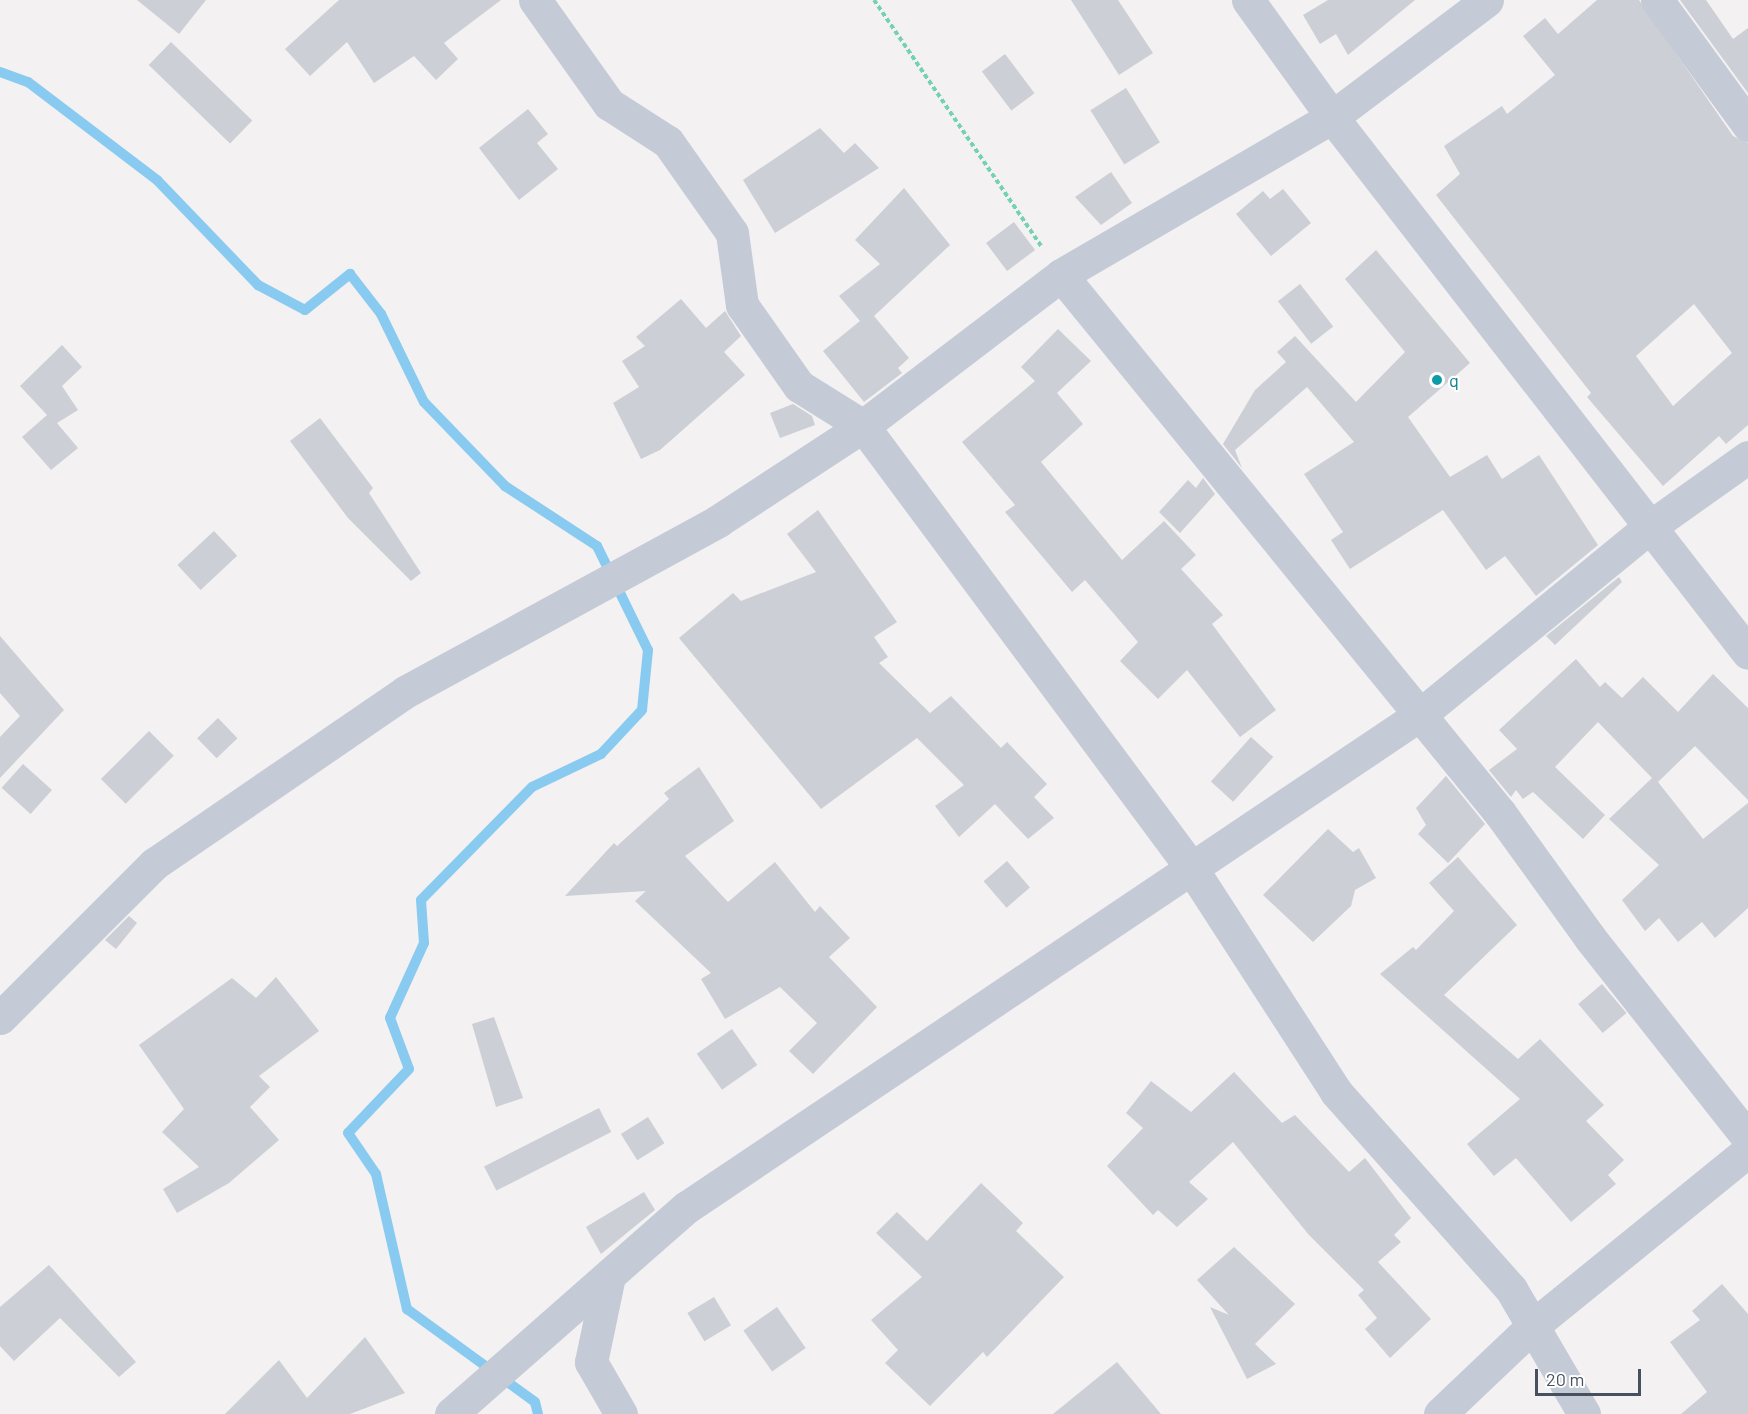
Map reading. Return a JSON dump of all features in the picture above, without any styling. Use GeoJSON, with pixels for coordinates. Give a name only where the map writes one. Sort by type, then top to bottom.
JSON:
{"type":"FeatureCollection","features":[{"type":"Feature","properties":{"kind":"street"},"geometry":{"type":"LineString","coordinates":[[535,0],[609,104],[668,142],[732,233],[742,305],[799,386],[863,426],[1191,866],[1336,1092],[1467,1234],[1535,1324],[1584,1414]]}},
{"type":"Feature","properties":{"kind":"street"},"geometry":{"type":"LineString","coordinates":[[1248,0],[1332,117],[1748,653]]}},
{"type":"Feature","properties":{"kind":"street"},"geometry":{"type":"LineString","coordinates":[[0,1018],[154,864],[405,692],[718,521],[863,426],[1061,275],[1332,117],[1486,0]]}},
{"type":"Feature","properties":{"kind":"street"},"geometry":{"type":"LineString","coordinates":[[1656,0],[1748,125]]}},
{"type":"Feature","properties":{"kind":"street"},"geometry":{"type":"LineString","coordinates":[[1061,275],[1421,714],[1748,1138]]}},
{"type":"Feature","properties":{"kind":"street"},"geometry":{"type":"LineString","coordinates":[[451,1414],[479,1392],[687,1207],[1191,866],[1421,714],[1651,526],[1748,457]]}},
{"type":"Feature","properties":{"kind":"street"},"geometry":{"type":"LineString","coordinates":[[1440,1414],[1535,1324],[1748,1151]]}},
{"type":"Feature","properties":{"kind":"street"},"geometry":{"type":"LineString","coordinates":[[609,1276],[591,1362],[621,1414]]}},
{"type":"Feature","properties":{"kind":"path"},"geometry":{"type":"LineString","coordinates":[[874,0],[1061,275]]}},
{"type":"Feature","properties":{"kind":"building"},"geometry":{"type":"Polygon","coordinates":[[[137,0],[206,0],[179,34],[137,0]]]}},
{"type":"Feature","properties":{"kind":"building"},"geometry":{"type":"Polygon","coordinates":[[[339,0],[501,0],[444,43],[458,59],[436,80],[414,56],[374,83],[347,42],[310,76],[285,49],[339,0]]]}},
{"type":"Feature","properties":{"kind":"building"},"geometry":{"type":"Polygon","coordinates":[[[1071,0],[1118,0],[1153,53],[1119,75],[1071,0]]]}},
{"type":"Feature","properties":{"kind":"building"},"geometry":{"type":"Polygon","coordinates":[[[1328,0],[1415,0],[1348,55],[1336,34],[1320,44],[1303,15],[1328,0]]]}},
{"type":"Feature","properties":{"kind":"building"},"geometry":{"type":"Polygon","coordinates":[[[1597,0],[1639,0],[1733,136],[1748,143],[1748,425],[1726,444],[1719,436],[1663,486],[1587,397],[1591,393],[1436,195],[1460,174],[1444,146],[1502,106],[1507,114],[1555,75],[1523,36],[1545,18],[1558,34],[1597,0]],[[1694,304],[1636,356],[1673,406],[1732,353],[1694,304]]]}},
{"type":"Feature","properties":{"kind":"building"},"geometry":{"type":"Polygon","coordinates":[[[1680,0],[1706,0],[1733,39],[1748,28],[1748,93],[1680,0]]]}},
{"type":"Feature","properties":{"kind":"building"},"geometry":{"type":"Polygon","coordinates":[[[171,42],[252,120],[230,144],[149,65],[171,42]]]}},
{"type":"Feature","properties":{"kind":"building"},"geometry":{"type":"Polygon","coordinates":[[[1005,54],[1034,93],[1011,111],[982,71],[1005,54]]]}},
{"type":"Feature","properties":{"kind":"building"},"geometry":{"type":"Polygon","coordinates":[[[1126,88],[1160,142],[1124,165],[1090,110],[1126,88]]]}},
{"type":"Feature","properties":{"kind":"building"},"geometry":{"type":"Polygon","coordinates":[[[528,109],[548,134],[537,143],[558,169],[519,200],[479,148],[528,109]]]}},
{"type":"Feature","properties":{"kind":"building"},"geometry":{"type":"Polygon","coordinates":[[[820,128],[844,153],[855,143],[879,168],[775,233],[743,180],[820,128]]]}},
{"type":"Feature","properties":{"kind":"building"},"geometry":{"type":"Polygon","coordinates":[[[1111,172],[1132,203],[1101,225],[1075,197],[1111,172]]]}},
{"type":"Feature","properties":{"kind":"building"},"geometry":{"type":"Polygon","coordinates":[[[904,188],[950,245],[874,316],[909,358],[898,368],[902,373],[864,402],[823,351],[860,321],[839,296],[880,264],[855,240],[904,188]]]}},
{"type":"Feature","properties":{"kind":"building"},"geometry":{"type":"Polygon","coordinates":[[[1283,189],[1311,223],[1271,256],[1236,214],[1263,191],[1270,199],[1283,189]]]}},
{"type":"Feature","properties":{"kind":"building"},"geometry":{"type":"Polygon","coordinates":[[[1014,222],[1035,250],[1007,271],[986,243],[1014,222]]]}},
{"type":"Feature","properties":{"kind":"building"},"geometry":{"type":"Polygon","coordinates":[[[1376,250],[1470,363],[1408,417],[1450,477],[1487,455],[1502,479],[1539,455],[1598,545],[1536,596],[1505,556],[1486,570],[1443,510],[1350,569],[1331,540],[1343,532],[1304,474],[1354,442],[1307,387],[1235,450],[1242,468],[1223,444],[1255,390],[1286,362],[1277,352],[1295,336],[1356,402],[1405,352],[1345,279],[1376,250]]]}},
{"type":"Feature","properties":{"kind":"building"},"geometry":{"type":"Polygon","coordinates":[[[1300,284],[1333,327],[1311,344],[1278,301],[1300,284]]]}},
{"type":"Feature","properties":{"kind":"building"},"geometry":{"type":"Polygon","coordinates":[[[681,299],[706,328],[725,311],[741,336],[724,352],[745,375],[660,450],[641,459],[613,403],[639,387],[622,361],[645,346],[636,337],[681,299]]]}},
{"type":"Feature","properties":{"kind":"building"},"geometry":{"type":"Polygon","coordinates":[[[1058,329],[1091,361],[1057,393],[1083,424],[1041,462],[1122,560],[1164,521],[1196,555],[1181,569],[1223,615],[1212,624],[1276,710],[1240,737],[1187,670],[1158,699],[1120,661],[1138,642],[1085,580],[1072,592],[1005,512],[1015,505],[962,442],[1035,381],[1021,367],[1058,329]]]}},
{"type":"Feature","properties":{"kind":"building"},"geometry":{"type":"Polygon","coordinates":[[[62,345],[82,367],[62,386],[78,410],[57,423],[78,448],[51,470],[22,437],[47,415],[20,386],[62,345]]]}},
{"type":"Feature","properties":{"kind":"building"},"geometry":{"type":"Polygon","coordinates":[[[793,404],[812,416],[815,425],[780,438],[770,413],[793,404]]]}},
{"type":"Feature","properties":{"kind":"building"},"geometry":{"type":"Polygon","coordinates":[[[320,418],[373,488],[369,493],[421,573],[411,581],[348,518],[290,441],[320,418]]]}},
{"type":"Feature","properties":{"kind":"building"},"geometry":{"type":"Polygon","coordinates":[[[1203,478],[1215,494],[1180,533],[1159,512],[1188,480],[1196,488],[1203,478]]]}},
{"type":"Feature","properties":{"kind":"building"},"geometry":{"type":"Polygon","coordinates":[[[818,510],[897,622],[874,637],[888,657],[879,663],[930,713],[951,696],[1001,748],[1007,742],[1047,784],[1034,797],[1054,818],[1028,839],[995,804],[959,837],[935,806],[964,785],[917,738],[821,809],[679,638],[733,593],[741,601],[816,572],[787,534],[818,510]]]}},
{"type":"Feature","properties":{"kind":"building"},"geometry":{"type":"Polygon","coordinates":[[[214,531],[237,556],[201,590],[177,565],[214,531]]]}},
{"type":"Feature","properties":{"kind":"building"},"geometry":{"type":"Polygon","coordinates":[[[1619,577],[1622,582],[1555,645],[1546,636],[1619,577]]]}},
{"type":"Feature","properties":{"kind":"building"},"geometry":{"type":"Polygon","coordinates":[[[0,636],[64,710],[0,778],[0,737],[20,716],[0,693],[0,636]]]}},
{"type":"Feature","properties":{"kind":"building"},"geometry":{"type":"Polygon","coordinates":[[[1576,659],[1600,687],[1605,682],[1622,698],[1643,677],[1678,712],[1713,674],[1748,708],[1748,800],[1695,746],[1658,782],[1703,839],[1748,803],[1748,908],[1715,938],[1702,922],[1678,942],[1659,918],[1645,931],[1622,900],[1659,865],[1609,819],[1652,778],[1598,722],[1555,767],[1605,815],[1583,839],[1533,792],[1523,799],[1516,790],[1511,797],[1489,770],[1517,749],[1499,730],[1576,659]]]}},
{"type":"Feature","properties":{"kind":"building"},"geometry":{"type":"Polygon","coordinates":[[[218,718],[237,738],[217,758],[197,738],[218,718]]]}},
{"type":"Feature","properties":{"kind":"building"},"geometry":{"type":"Polygon","coordinates":[[[149,731],[174,756],[126,804],[101,779],[149,731]]]}},
{"type":"Feature","properties":{"kind":"building"},"geometry":{"type":"Polygon","coordinates":[[[1251,737],[1273,757],[1233,802],[1211,782],[1251,737]]]}},
{"type":"Feature","properties":{"kind":"building"},"geometry":{"type":"Polygon","coordinates":[[[23,764],[52,790],[31,814],[2,788],[23,764]]]}},
{"type":"Feature","properties":{"kind":"building"},"geometry":{"type":"Polygon","coordinates":[[[699,767],[734,821],[685,856],[728,902],[775,862],[815,912],[820,906],[850,938],[829,957],[877,1007],[813,1074],[789,1051],[817,1023],[780,987],[725,1019],[701,979],[711,973],[635,901],[646,891],[565,896],[614,843],[617,846],[669,799],[664,793],[699,767]]]}},
{"type":"Feature","properties":{"kind":"building"},"geometry":{"type":"Polygon","coordinates":[[[1446,776],[1485,824],[1448,863],[1418,834],[1426,825],[1416,808],[1446,776]]]}},
{"type":"Feature","properties":{"kind":"building"},"geometry":{"type":"Polygon","coordinates":[[[1328,829],[1353,852],[1359,848],[1376,878],[1355,890],[1351,906],[1313,942],[1263,895],[1328,829]]]}},
{"type":"Feature","properties":{"kind":"building"},"geometry":{"type":"Polygon","coordinates":[[[1458,857],[1517,925],[1444,995],[1518,1059],[1540,1039],[1604,1105],[1586,1121],[1624,1160],[1608,1175],[1616,1184],[1571,1222],[1516,1158],[1494,1176],[1467,1144],[1520,1099],[1380,974],[1413,947],[1416,950],[1454,911],[1429,883],[1458,857]]]}},
{"type":"Feature","properties":{"kind":"building"},"geometry":{"type":"Polygon","coordinates":[[[1007,861],[1030,887],[1007,908],[984,881],[1007,861]]]}},
{"type":"Feature","properties":{"kind":"building"},"geometry":{"type":"Polygon","coordinates":[[[129,916],[137,923],[116,949],[105,940],[129,916]]]}},
{"type":"Feature","properties":{"kind":"building"},"geometry":{"type":"Polygon","coordinates":[[[276,977],[319,1031],[259,1076],[270,1087],[250,1107],[279,1140],[229,1183],[177,1213],[163,1189],[199,1167],[162,1132],[184,1109],[139,1045],[232,978],[256,998],[276,977]]]}},
{"type":"Feature","properties":{"kind":"building"},"geometry":{"type":"Polygon","coordinates":[[[1602,984],[1626,1013],[1603,1033],[1578,1004],[1602,984]]]}},
{"type":"Feature","properties":{"kind":"building"},"geometry":{"type":"Polygon","coordinates":[[[494,1017],[523,1098],[496,1107],[472,1024],[494,1017]]]}},
{"type":"Feature","properties":{"kind":"building"},"geometry":{"type":"Polygon","coordinates":[[[732,1029],[757,1065],[722,1090],[697,1054],[732,1029]]]}},
{"type":"Feature","properties":{"kind":"building"},"geometry":{"type":"Polygon","coordinates":[[[1234,1072],[1282,1123],[1295,1115],[1349,1172],[1365,1158],[1411,1218],[1394,1235],[1401,1242],[1378,1262],[1431,1319],[1390,1358],[1365,1329],[1377,1318],[1358,1295],[1364,1290],[1309,1235],[1233,1142],[1189,1182],[1208,1199],[1177,1227],[1158,1210],[1153,1215],[1107,1166],[1143,1128],[1126,1113],[1151,1081],[1191,1112],[1234,1072]]]}},
{"type":"Feature","properties":{"kind":"building"},"geometry":{"type":"Polygon","coordinates":[[[599,1108],[611,1132],[496,1191],[484,1167],[599,1108]]]}},
{"type":"Feature","properties":{"kind":"building"},"geometry":{"type":"Polygon","coordinates":[[[648,1117],[664,1143],[637,1160],[621,1134],[648,1117]]]}},
{"type":"Feature","properties":{"kind":"building"},"geometry":{"type":"Polygon","coordinates":[[[981,1183],[1023,1223],[1016,1231],[1064,1277],[987,1357],[983,1352],[930,1406],[885,1363],[898,1350],[871,1320],[922,1277],[876,1233],[897,1212],[927,1241],[981,1183]]]}},
{"type":"Feature","properties":{"kind":"building"},"geometry":{"type":"Polygon","coordinates":[[[644,1192],[655,1210],[601,1254],[586,1227],[644,1192]]]}},
{"type":"Feature","properties":{"kind":"building"},"geometry":{"type":"Polygon","coordinates":[[[1234,1247],[1295,1304],[1255,1344],[1276,1364],[1247,1379],[1210,1307],[1229,1315],[1197,1280],[1234,1247]]]}},
{"type":"Feature","properties":{"kind":"building"},"geometry":{"type":"Polygon","coordinates":[[[49,1265],[136,1362],[119,1377],[60,1318],[14,1361],[0,1346],[0,1307],[49,1265]]]}},
{"type":"Feature","properties":{"kind":"building"},"geometry":{"type":"Polygon","coordinates":[[[1722,1284],[1748,1314],[1748,1414],[1681,1414],[1707,1392],[1670,1342],[1700,1320],[1692,1311],[1722,1284]]]}},
{"type":"Feature","properties":{"kind":"building"},"geometry":{"type":"Polygon","coordinates":[[[714,1297],[731,1325],[704,1341],[687,1313],[714,1297]]]}},
{"type":"Feature","properties":{"kind":"building"},"geometry":{"type":"Polygon","coordinates":[[[777,1307],[806,1348],[772,1371],[743,1331],[777,1307]]]}},
{"type":"Feature","properties":{"kind":"building"},"geometry":{"type":"Polygon","coordinates":[[[365,1337],[405,1393],[350,1414],[225,1414],[279,1360],[307,1398],[365,1337]]]}},
{"type":"Feature","properties":{"kind":"building"},"geometry":{"type":"Polygon","coordinates":[[[1117,1362],[1161,1414],[1053,1414],[1117,1362]]]}},
{"type":"Feature","properties":{"kind":"waterway"},"geometry":{"type":"LineString","coordinates":[[0,72],[28,82],[157,180],[258,285],[305,310],[350,274],[381,314],[424,402],[505,486],[597,546],[648,650],[642,710],[601,754],[532,787],[421,900],[424,943],[390,1018],[409,1069],[348,1133],[376,1174],[407,1309],[535,1402],[538,1414]]}},
{"type":"Feature","properties":{"kind":"place","name":"q"},"geometry":{"type":"Point","coordinates":[1437,380]}}]}
